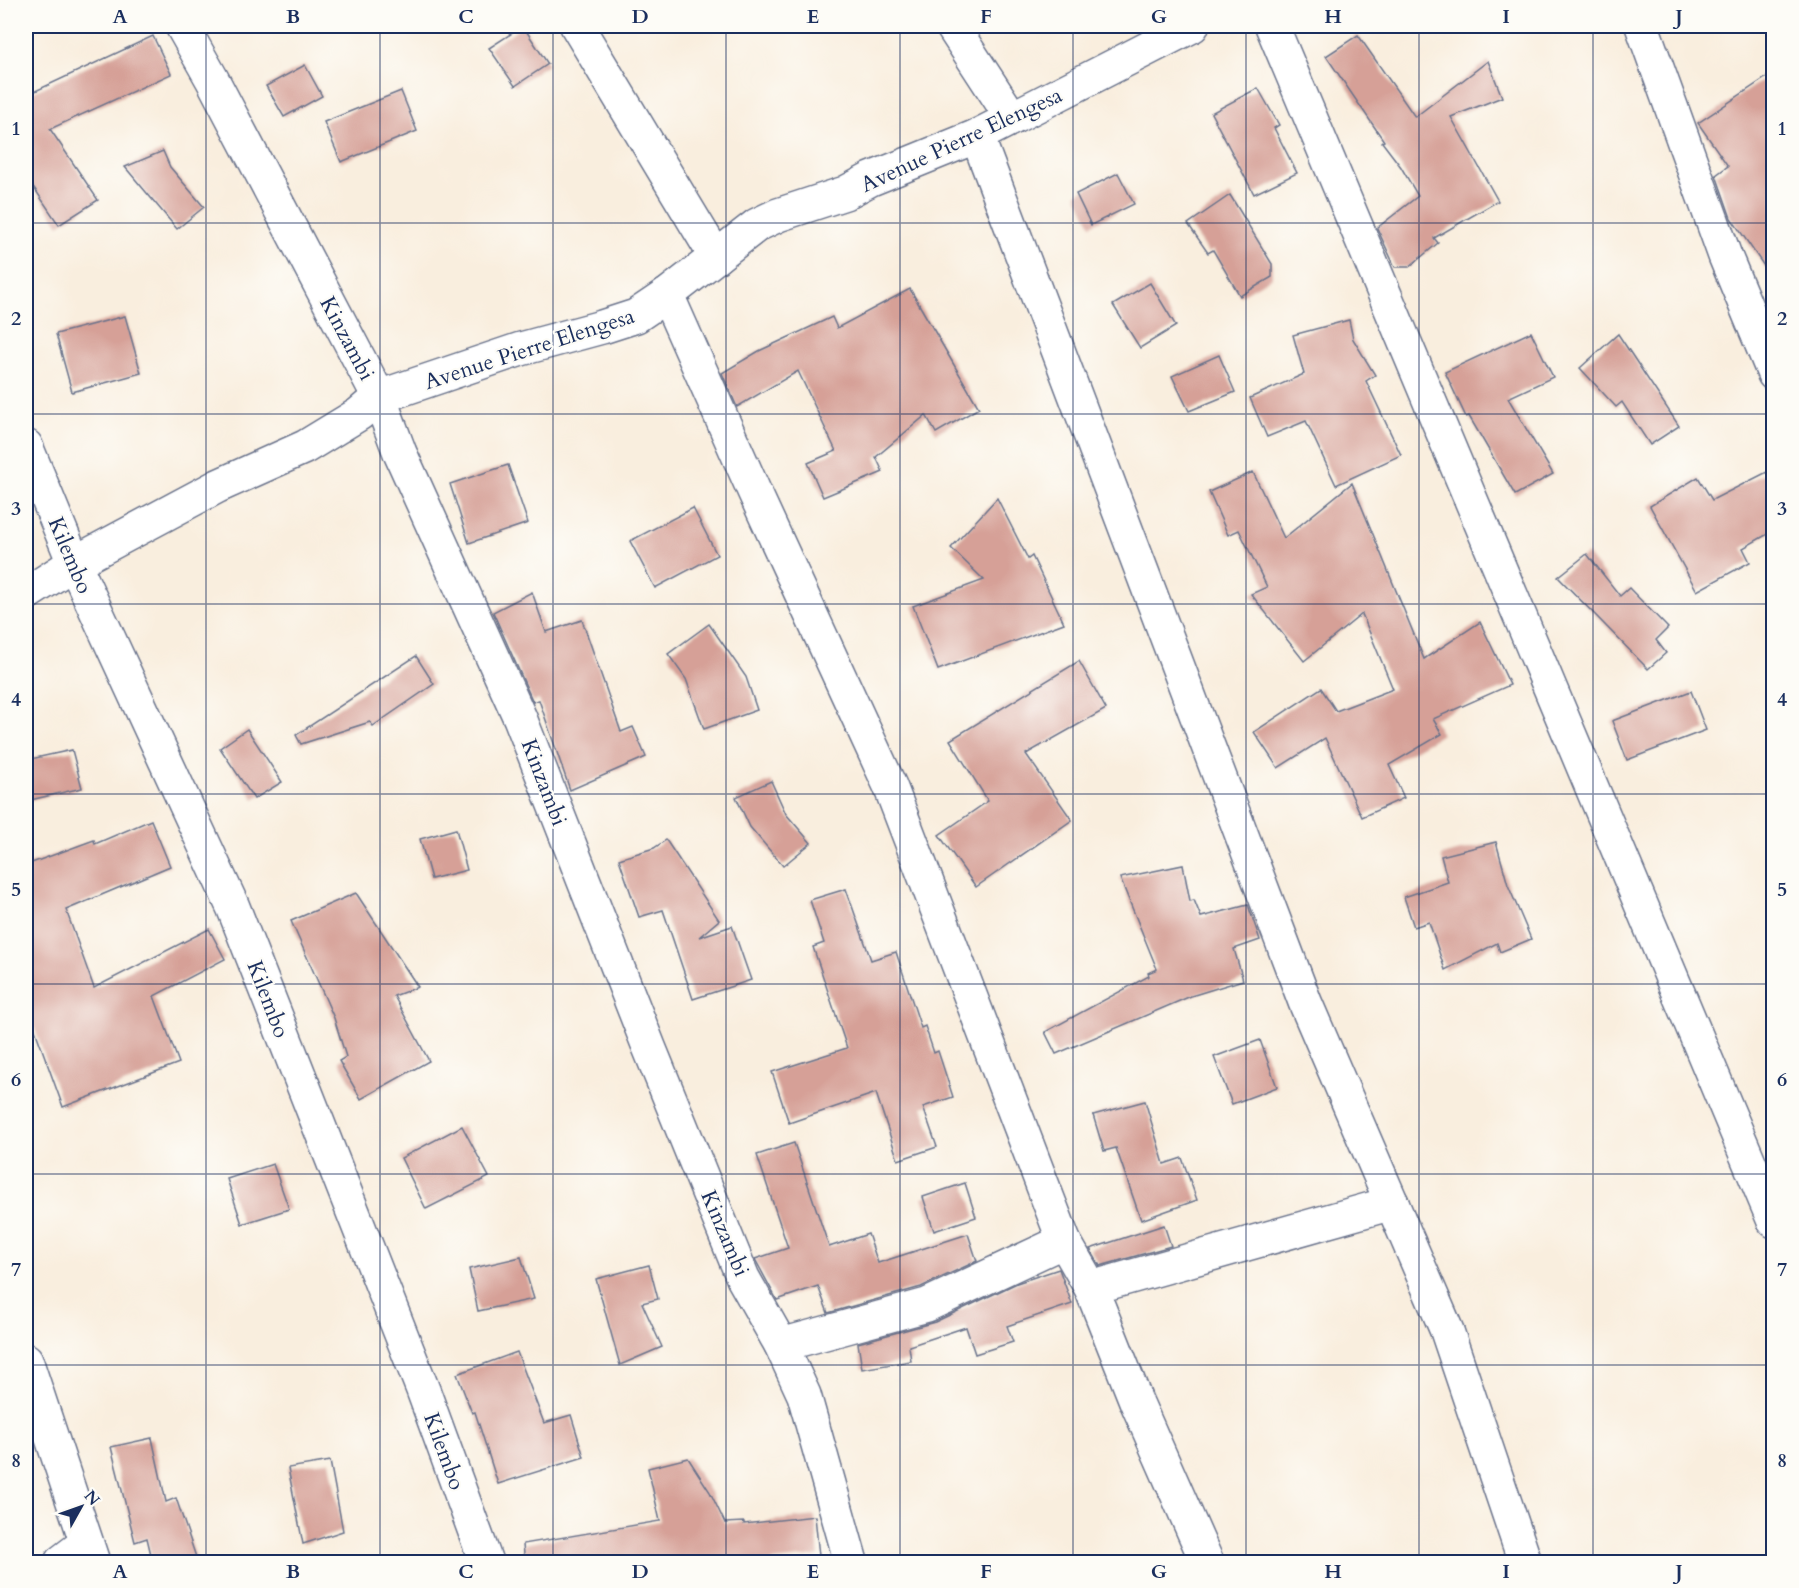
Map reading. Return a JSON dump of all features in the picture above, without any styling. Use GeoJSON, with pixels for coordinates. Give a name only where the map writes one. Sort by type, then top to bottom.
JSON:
{"type":"FeatureCollection","features":[{"type":"Feature","properties":{"kind":"street","name":"Kinzambi"},"geometry":{"type":"LineString","coordinates":[[182,26],[379,397],[400,453],[520,718],[649,1047],[744,1278],[781,1345],[804,1395],[851,1563]]}},
{"type":"Feature","properties":{"kind":"street"},"geometry":{"type":"LineString","coordinates":[[577,26],[716,257]]}},
{"type":"Feature","properties":{"kind":"street"},"geometry":{"type":"LineString","coordinates":[[952,26],[1012,118]]}},
{"type":"Feature","properties":{"kind":"street","name":"Avenue Pierre Elengesa"},"geometry":{"type":"LineString","coordinates":[[26,594],[74,563],[218,486],[305,447],[359,414],[379,397],[521,349],[627,320],[667,295],[757,225],[778,215],[845,193],[871,179],[977,136],[1192,26]]}},
{"type":"Feature","properties":{"kind":"street"},"geometry":{"type":"LineString","coordinates":[[1272,26],[1773,1221]]}},
{"type":"Feature","properties":{"kind":"street"},"geometry":{"type":"LineString","coordinates":[[1642,26],[1725,256],[1773,374]]}},
{"type":"Feature","properties":{"kind":"street"},"geometry":{"type":"LineString","coordinates":[[977,136],[1305,1002],[1447,1331],[1525,1563]]}},
{"type":"Feature","properties":{"kind":"street"},"geometry":{"type":"LineString","coordinates":[[667,295],[754,491],[890,786],[1064,1241],[1091,1288],[1136,1401],[1207,1563]]}},
{"type":"Feature","properties":{"kind":"street","name":"Kilembo"},"geometry":{"type":"LineString","coordinates":[[26,446],[74,563],[233,907],[423,1390],[486,1563]]}},
{"type":"Feature","properties":{"kind":"street"},"geometry":{"type":"LineString","coordinates":[[1091,1288],[1392,1203]]}},
{"type":"Feature","properties":{"kind":"street"},"geometry":{"type":"LineString","coordinates":[[781,1345],[927,1305],[1064,1241]]}},
{"type":"Feature","properties":{"kind":"street"},"geometry":{"type":"LineString","coordinates":[[26,1360],[80,1556]]}},
{"type":"Feature","properties":{"kind":"building"},"geometry":{"type":"Polygon","coordinates":[[[523,26],[548,64],[515,86],[489,48],[523,26]]]}},
{"type":"Feature","properties":{"kind":"building"},"geometry":{"type":"Polygon","coordinates":[[[1358,35],[1415,117],[1488,61],[1502,97],[1451,117],[1498,201],[1434,238],[1438,243],[1409,267],[1395,267],[1377,228],[1418,196],[1326,56],[1358,35]]]}},
{"type":"Feature","properties":{"kind":"building"},"geometry":{"type":"Polygon","coordinates":[[[153,36],[171,74],[50,129],[98,200],[59,225],[26,176],[26,92],[27,95],[153,36]]]}},
{"type":"Feature","properties":{"kind":"building"},"geometry":{"type":"Polygon","coordinates":[[[305,65],[322,96],[284,117],[266,86],[305,65]]]}},
{"type":"Feature","properties":{"kind":"building"},"geometry":{"type":"Polygon","coordinates":[[[1773,73],[1773,279],[1731,218],[1716,175],[1728,166],[1698,123],[1773,73]]]}},
{"type":"Feature","properties":{"kind":"building"},"geometry":{"type":"Polygon","coordinates":[[[1258,88],[1279,125],[1274,128],[1297,173],[1254,194],[1211,113],[1258,88]]]}},
{"type":"Feature","properties":{"kind":"building"},"geometry":{"type":"Polygon","coordinates":[[[401,91],[417,131],[341,162],[324,122],[401,91]]]}},
{"type":"Feature","properties":{"kind":"building"},"geometry":{"type":"Polygon","coordinates":[[[163,151],[170,167],[204,207],[177,229],[125,167],[163,151]]]}},
{"type":"Feature","properties":{"kind":"building"},"geometry":{"type":"Polygon","coordinates":[[[1118,173],[1134,204],[1091,225],[1076,194],[1118,173]]]}},
{"type":"Feature","properties":{"kind":"building"},"geometry":{"type":"Polygon","coordinates":[[[1230,195],[1272,264],[1272,277],[1240,296],[1213,250],[1208,253],[1188,224],[1230,195]]]}},
{"type":"Feature","properties":{"kind":"building"},"geometry":{"type":"Polygon","coordinates":[[[1150,283],[1176,326],[1140,348],[1113,305],[1150,283]]]}},
{"type":"Feature","properties":{"kind":"building"},"geometry":{"type":"Polygon","coordinates":[[[910,289],[979,408],[936,433],[926,415],[876,457],[883,472],[823,497],[808,463],[836,451],[798,371],[737,407],[722,373],[759,351],[832,317],[837,328],[910,289]]]}},
{"type":"Feature","properties":{"kind":"building"},"geometry":{"type":"Polygon","coordinates":[[[125,316],[141,373],[72,392],[56,334],[125,316]]]}},
{"type":"Feature","properties":{"kind":"building"},"geometry":{"type":"Polygon","coordinates":[[[1349,320],[1353,339],[1375,375],[1366,381],[1401,455],[1336,485],[1306,421],[1267,437],[1250,398],[1304,374],[1293,335],[1349,320]]]}},
{"type":"Feature","properties":{"kind":"building"},"geometry":{"type":"Polygon","coordinates":[[[1531,332],[1553,377],[1508,398],[1553,474],[1515,495],[1469,416],[1466,417],[1445,372],[1531,332]]]}},
{"type":"Feature","properties":{"kind":"building"},"geometry":{"type":"Polygon","coordinates":[[[1618,334],[1679,426],[1650,445],[1622,402],[1616,407],[1580,368],[1618,334]]]}},
{"type":"Feature","properties":{"kind":"building"},"geometry":{"type":"Polygon","coordinates":[[[1219,355],[1235,392],[1189,411],[1172,376],[1219,355]]]}},
{"type":"Feature","properties":{"kind":"building"},"geometry":{"type":"Polygon","coordinates":[[[508,465],[528,523],[469,543],[450,484],[508,465]]]}},
{"type":"Feature","properties":{"kind":"building"},"geometry":{"type":"Polygon","coordinates":[[[1773,469],[1773,531],[1743,548],[1750,562],[1697,591],[1650,506],[1698,477],[1712,500],[1773,469]]]}},
{"type":"Feature","properties":{"kind":"building"},"geometry":{"type":"Polygon","coordinates":[[[1253,472],[1284,538],[1352,483],[1424,659],[1480,622],[1510,685],[1433,719],[1442,734],[1389,765],[1404,798],[1362,817],[1325,738],[1278,768],[1254,732],[1321,688],[1336,711],[1393,689],[1362,614],[1304,661],[1251,594],[1267,587],[1239,530],[1228,535],[1209,492],[1253,472]]]}},
{"type":"Feature","properties":{"kind":"building"},"geometry":{"type":"Polygon","coordinates":[[[997,498],[1028,559],[1032,556],[1064,623],[938,670],[913,606],[984,580],[951,548],[997,498]]]}},
{"type":"Feature","properties":{"kind":"building"},"geometry":{"type":"Polygon","coordinates":[[[693,508],[717,555],[655,588],[630,541],[693,508]]]}},
{"type":"Feature","properties":{"kind":"building"},"geometry":{"type":"Polygon","coordinates":[[[1587,554],[1620,596],[1629,588],[1668,628],[1656,640],[1666,653],[1648,669],[1558,577],[1587,554]]]}},
{"type":"Feature","properties":{"kind":"building"},"geometry":{"type":"Polygon","coordinates":[[[532,592],[546,632],[582,620],[621,732],[633,727],[646,757],[570,790],[539,700],[533,702],[493,612],[532,592]]]}},
{"type":"Feature","properties":{"kind":"building"},"geometry":{"type":"Polygon","coordinates":[[[709,624],[746,677],[757,710],[704,729],[686,679],[668,654],[709,624]]]}},
{"type":"Feature","properties":{"kind":"building"},"geometry":{"type":"Polygon","coordinates":[[[416,656],[434,684],[373,726],[370,722],[301,744],[296,735],[416,656]]]}},
{"type":"Feature","properties":{"kind":"building"},"geometry":{"type":"Polygon","coordinates":[[[1079,661],[1106,709],[1026,754],[1072,820],[976,887],[939,835],[988,801],[950,740],[1079,661]]]}},
{"type":"Feature","properties":{"kind":"building"},"geometry":{"type":"Polygon","coordinates":[[[1691,691],[1706,730],[1627,760],[1612,721],[1691,691]]]}},
{"type":"Feature","properties":{"kind":"building"},"geometry":{"type":"Polygon","coordinates":[[[247,729],[282,782],[254,799],[220,748],[247,729]]]}},
{"type":"Feature","properties":{"kind":"building"},"geometry":{"type":"Polygon","coordinates":[[[72,750],[82,788],[26,801],[26,760],[72,750]]]}},
{"type":"Feature","properties":{"kind":"building"},"geometry":{"type":"Polygon","coordinates":[[[771,781],[786,814],[811,843],[783,866],[750,827],[736,797],[771,781]]]}},
{"type":"Feature","properties":{"kind":"building"},"geometry":{"type":"Polygon","coordinates":[[[151,820],[170,866],[66,910],[94,988],[209,929],[225,959],[154,996],[179,1063],[63,1107],[26,1005],[26,865],[94,840],[95,844],[151,820]]]}},
{"type":"Feature","properties":{"kind":"building"},"geometry":{"type":"Polygon","coordinates":[[[456,829],[467,870],[431,879],[420,839],[456,829]]]}},
{"type":"Feature","properties":{"kind":"building"},"geometry":{"type":"Polygon","coordinates":[[[666,840],[719,920],[699,937],[732,926],[751,980],[693,999],[663,910],[639,917],[619,859],[654,848],[666,840]]]}},
{"type":"Feature","properties":{"kind":"building"},"geometry":{"type":"Polygon","coordinates":[[[1496,842],[1508,885],[1531,939],[1500,952],[1497,943],[1445,970],[1429,922],[1414,927],[1404,897],[1448,882],[1441,856],[1496,842]]]}},
{"type":"Feature","properties":{"kind":"building"},"geometry":{"type":"Polygon","coordinates":[[[1183,865],[1190,901],[1194,900],[1201,917],[1248,905],[1260,940],[1234,949],[1243,980],[1191,996],[1056,1054],[1045,1032],[1149,976],[1148,973],[1157,969],[1120,878],[1183,865]]]}},
{"type":"Feature","properties":{"kind":"building"},"geometry":{"type":"Polygon","coordinates":[[[846,889],[871,960],[896,952],[921,1028],[925,1026],[934,1053],[938,1051],[953,1097],[923,1107],[937,1147],[898,1160],[876,1093],[789,1123],[772,1072],[847,1048],[813,947],[824,943],[810,900],[846,889]]]}},
{"type":"Feature","properties":{"kind":"building"},"geometry":{"type":"Polygon","coordinates":[[[356,893],[418,987],[394,996],[429,1061],[361,1099],[339,1061],[346,1057],[334,1018],[291,921],[356,893]]]}},
{"type":"Feature","properties":{"kind":"building"},"geometry":{"type":"Polygon","coordinates":[[[1260,1040],[1277,1087],[1232,1104],[1214,1057],[1260,1040]]]}},
{"type":"Feature","properties":{"kind":"building"},"geometry":{"type":"Polygon","coordinates":[[[1145,1101],[1164,1164],[1182,1158],[1197,1200],[1141,1220],[1116,1148],[1104,1151],[1093,1115],[1145,1101]]]}},
{"type":"Feature","properties":{"kind":"building"},"geometry":{"type":"Polygon","coordinates":[[[462,1126],[489,1177],[426,1209],[401,1158],[462,1126]]]}},
{"type":"Feature","properties":{"kind":"building"},"geometry":{"type":"Polygon","coordinates":[[[794,1143],[829,1247],[868,1234],[878,1263],[968,1234],[977,1261],[921,1287],[828,1313],[818,1286],[777,1300],[755,1259],[788,1248],[757,1155],[794,1143]]]}},
{"type":"Feature","properties":{"kind":"building"},"geometry":{"type":"Polygon","coordinates":[[[273,1164],[289,1209],[242,1224],[227,1179],[273,1164]]]}},
{"type":"Feature","properties":{"kind":"building"},"geometry":{"type":"Polygon","coordinates":[[[965,1183],[976,1217],[934,1231],[923,1197],[965,1183]]]}},
{"type":"Feature","properties":{"kind":"building"},"geometry":{"type":"Polygon","coordinates":[[[1164,1225],[1171,1246],[1100,1266],[1090,1249],[1164,1225]]]}},
{"type":"Feature","properties":{"kind":"building"},"geometry":{"type":"Polygon","coordinates":[[[521,1257],[534,1299],[478,1311],[469,1269],[521,1257]]]}},
{"type":"Feature","properties":{"kind":"building"},"geometry":{"type":"Polygon","coordinates":[[[649,1265],[658,1299],[642,1303],[662,1347],[620,1365],[596,1279],[649,1265]]]}},
{"type":"Feature","properties":{"kind":"building"},"geometry":{"type":"Polygon","coordinates":[[[1059,1269],[1072,1304],[1007,1326],[1013,1342],[975,1354],[966,1327],[909,1346],[911,1361],[862,1369],[858,1343],[935,1322],[1017,1283],[1059,1269]]]}},
{"type":"Feature","properties":{"kind":"building"},"geometry":{"type":"Polygon","coordinates":[[[517,1352],[544,1423],[571,1415],[584,1457],[498,1484],[475,1412],[472,1413],[457,1374],[517,1352]]]}},
{"type":"Feature","properties":{"kind":"building"},"geometry":{"type":"Polygon","coordinates":[[[152,1438],[166,1502],[176,1498],[198,1563],[153,1563],[147,1538],[135,1542],[111,1447],[152,1438]]]}},
{"type":"Feature","properties":{"kind":"building"},"geometry":{"type":"Polygon","coordinates":[[[688,1458],[710,1492],[725,1523],[744,1522],[744,1524],[815,1516],[819,1556],[759,1563],[525,1563],[523,1544],[660,1521],[648,1468],[688,1458]]]}},
{"type":"Feature","properties":{"kind":"building"},"geometry":{"type":"Polygon","coordinates":[[[330,1461],[343,1531],[303,1544],[288,1468],[330,1461]]]}}]}
